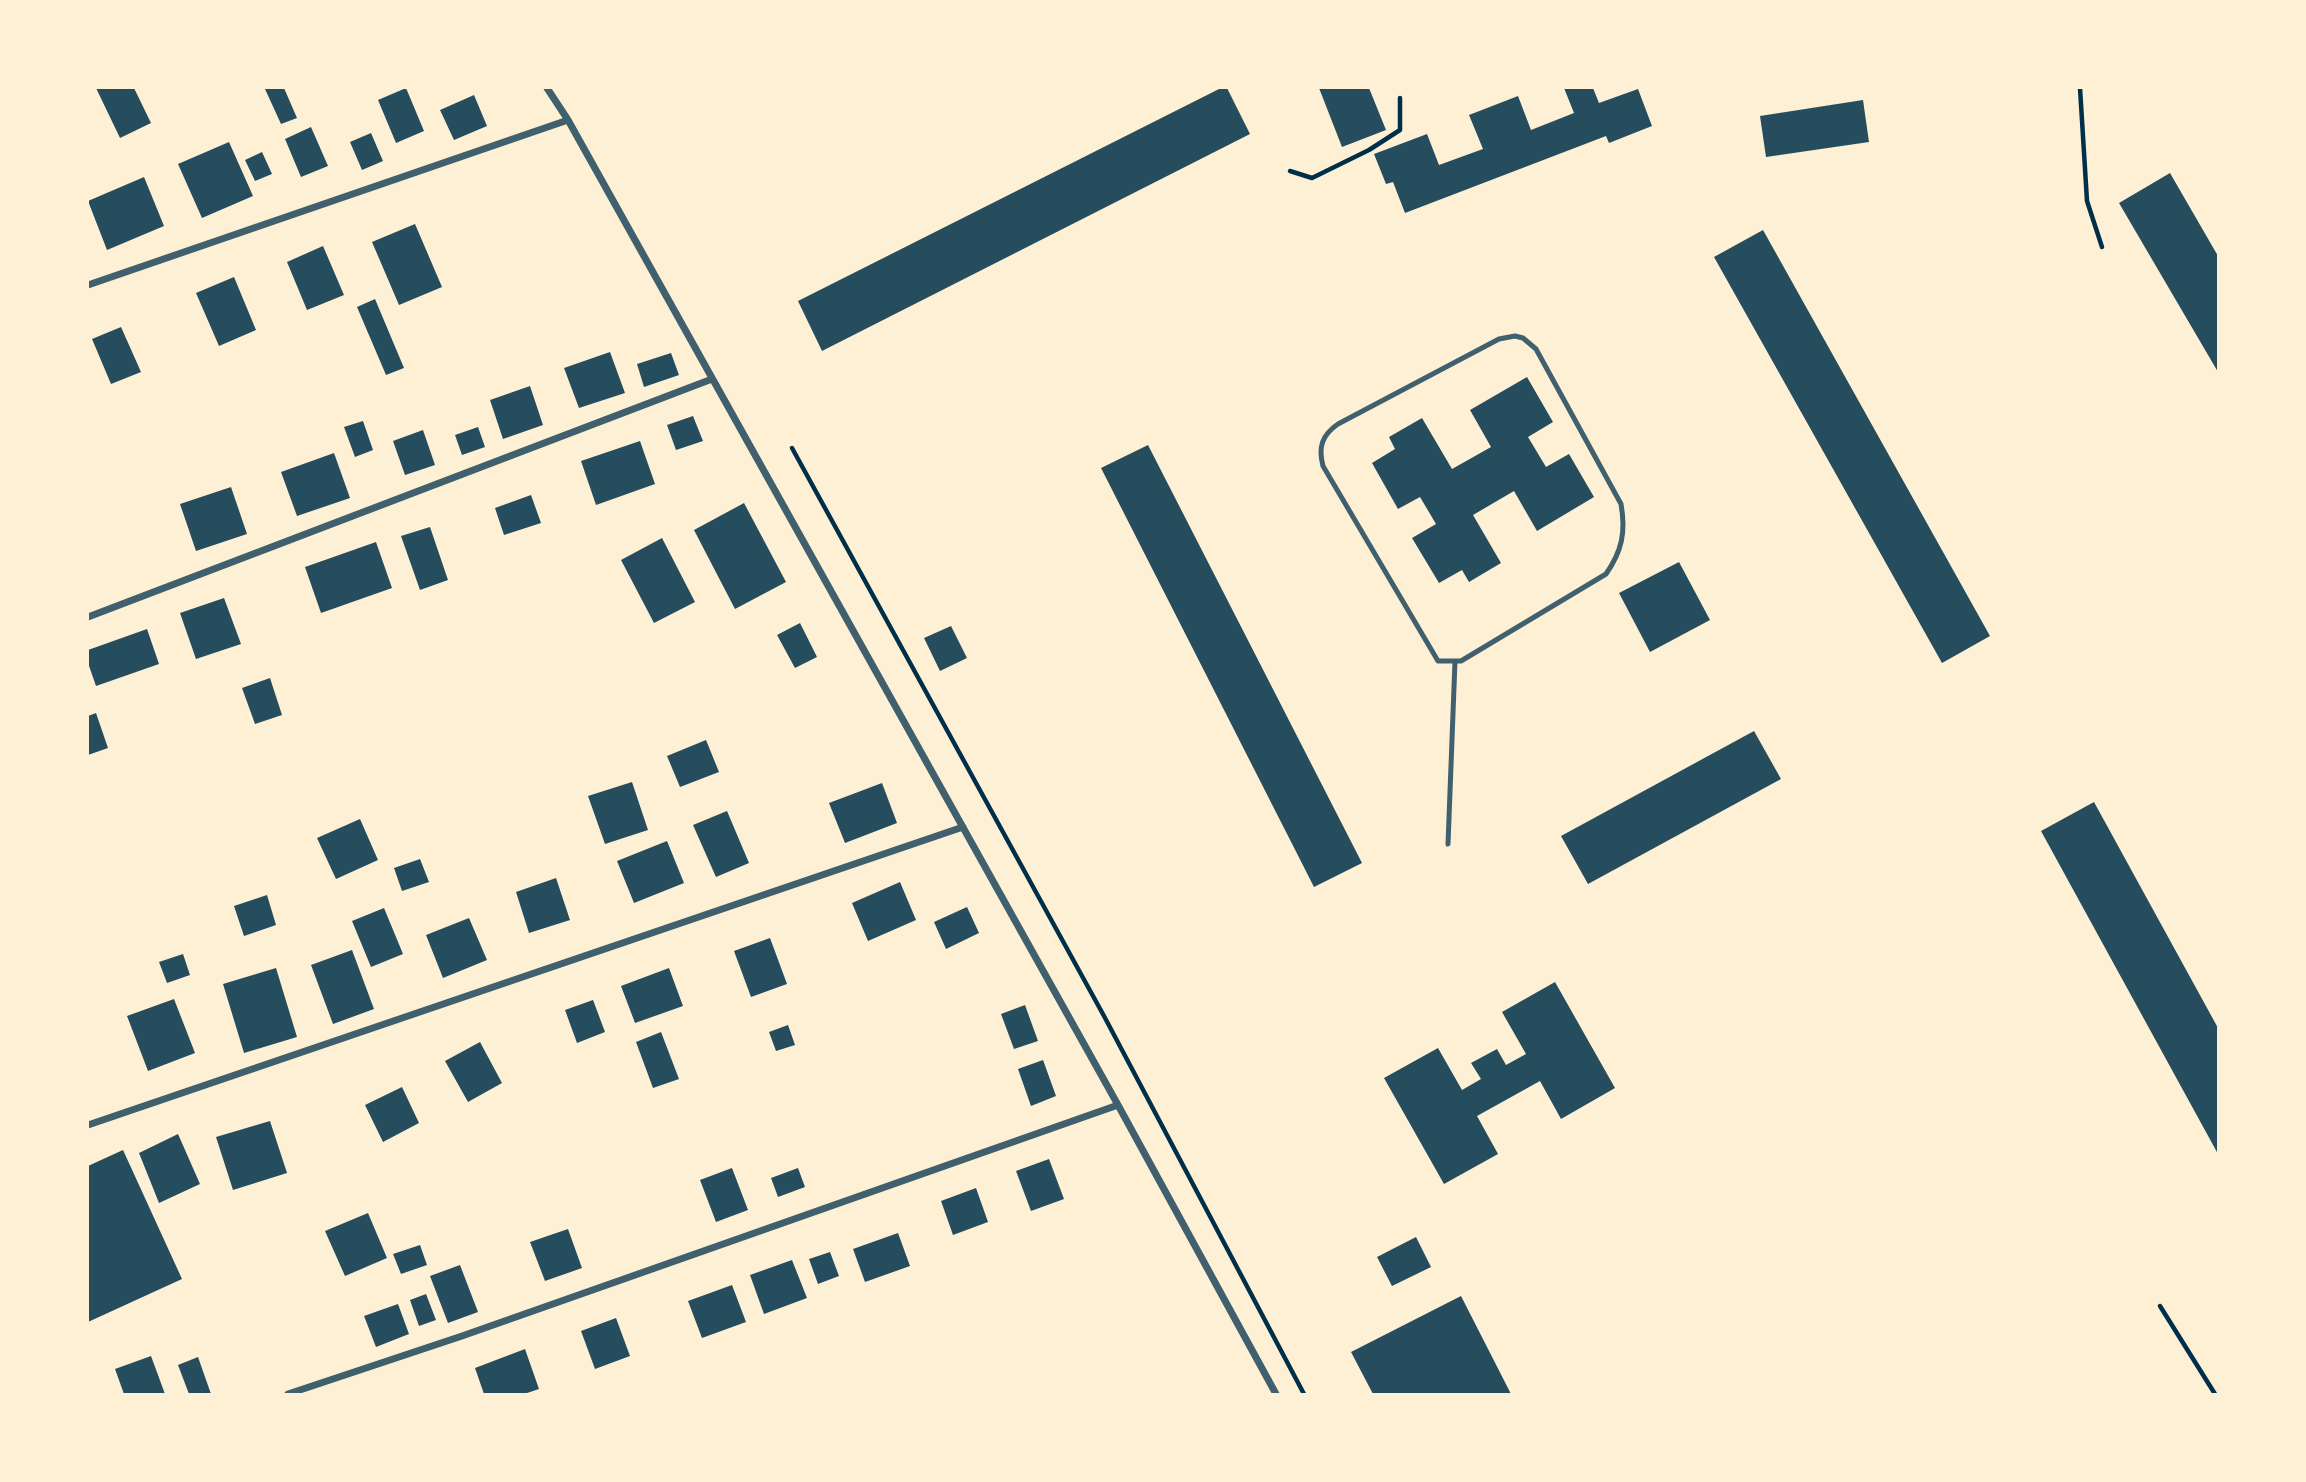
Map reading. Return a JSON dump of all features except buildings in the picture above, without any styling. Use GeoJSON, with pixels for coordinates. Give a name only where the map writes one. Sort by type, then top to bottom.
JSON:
{"type":"FeatureCollection","features":[{"type":"Feature","properties":{"kind":"street"},"geometry":{"type":"LineString","coordinates":[[547,88],[568,120],[963,827],[1276,1395]]}},
{"type":"Feature","properties":{"kind":"street"},"geometry":{"type":"LineString","coordinates":[[88,285],[568,120]]}},
{"type":"Feature","properties":{"kind":"street"},"geometry":{"type":"LineString","coordinates":[[88,617],[712,379]]}},
{"type":"Feature","properties":{"kind":"street"},"geometry":{"type":"LineString","coordinates":[[88,1125],[963,827]]}},
{"type":"Feature","properties":{"kind":"street"},"geometry":{"type":"LineString","coordinates":[[288,1395],[1118,1105]]}},
{"type":"Feature","properties":{"kind":"lane"},"geometry":{"type":"LineString","coordinates":[[1515,336],[1523,338],[1536,349],[1621,504],[1625,523],[1623,541],[1617,559],[1606,574],[1461,661],[1455,661],[1438,661],[1323,466],[1320,447],[1330,429],[1338,424],[1499,339],[1515,336]]}},
{"type":"Feature","properties":{"kind":"lane"},"geometry":{"type":"LineString","coordinates":[[1448,844],[1455,661]]}},
{"type":"Feature","properties":{"kind":"path"},"geometry":{"type":"LineString","coordinates":[[2080,88],[2087,201],[2102,247]]}},
{"type":"Feature","properties":{"kind":"path"},"geometry":{"type":"LineString","coordinates":[[1290,171],[1312,178],[1369,150],[1400,130],[1400,98]]}},
{"type":"Feature","properties":{"kind":"path"},"geometry":{"type":"LineString","coordinates":[[792,448],[1104,1016],[1304,1395]]}},
{"type":"Feature","properties":{"kind":"path"},"geometry":{"type":"LineString","coordinates":[[2160,1306],[2215,1395]]}}]}
